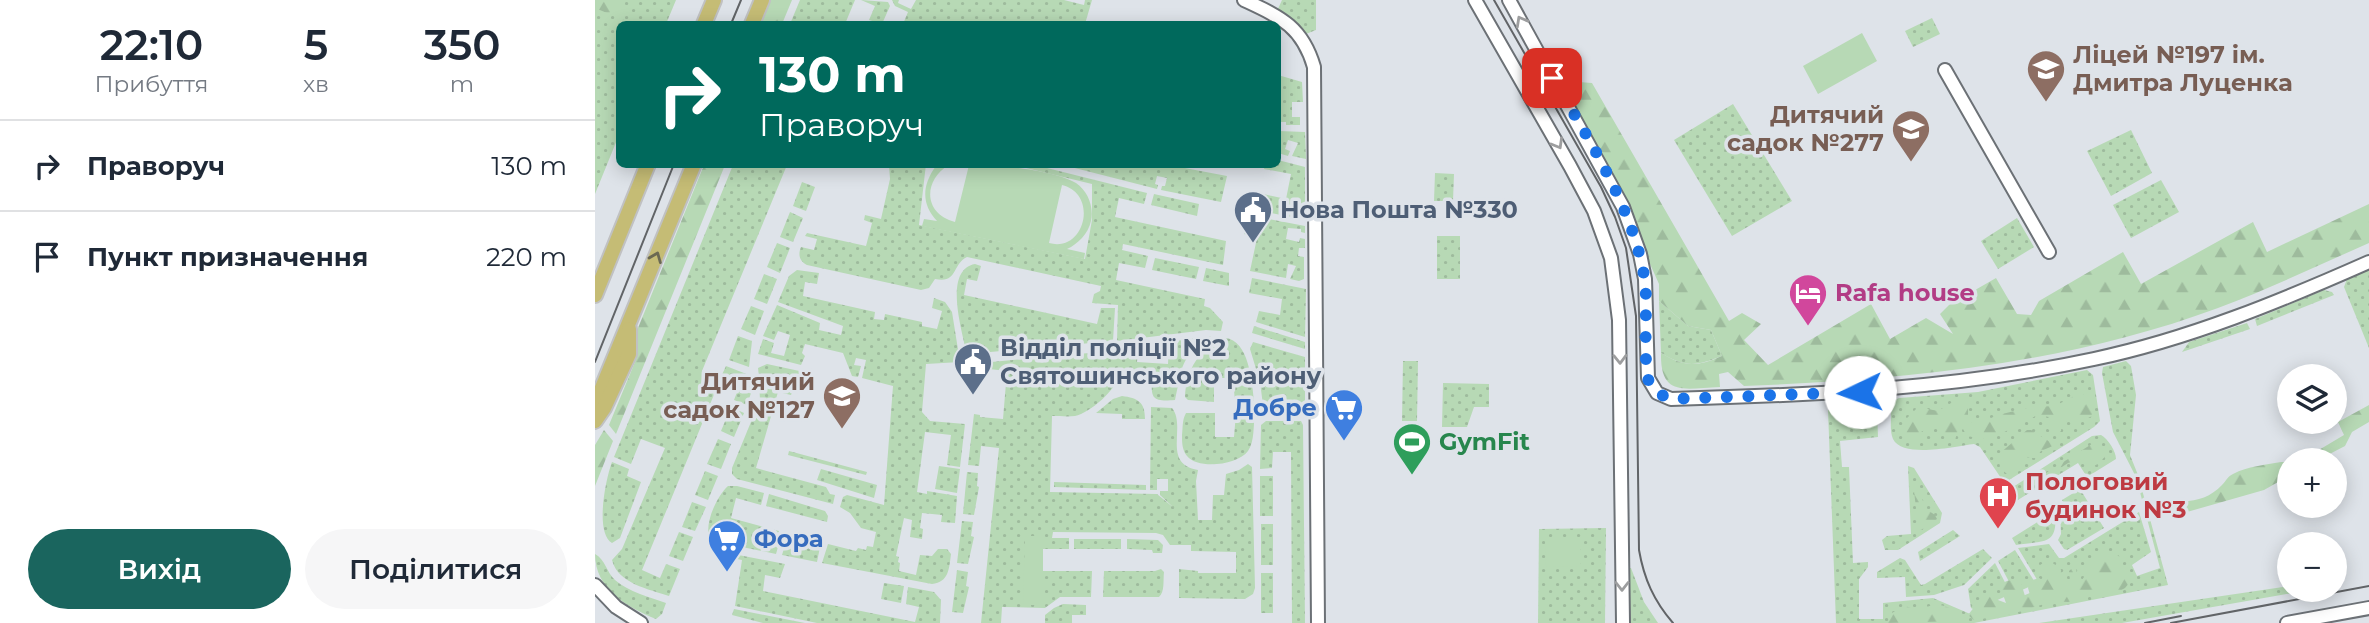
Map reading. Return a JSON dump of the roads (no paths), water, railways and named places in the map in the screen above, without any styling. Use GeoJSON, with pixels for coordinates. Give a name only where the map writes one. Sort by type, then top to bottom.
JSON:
{"type":"FeatureCollection","features":[{"type":"Feature","properties":{"kind":"main road"},"geometry":{"type":"LineString","coordinates":[[705,21],[714,0]]}},
{"type":"Feature","properties":{"kind":"main road"},"geometry":{"type":"LineString","coordinates":[[753,21],[762,0]]}},
{"type":"Feature","properties":{"kind":"main road"},"geometry":{"type":"LineString","coordinates":[[595,295],[646,168]]}},
{"type":"Feature","properties":{"kind":"main road"},"geometry":{"type":"LineString","coordinates":[[595,405],[692,168]]}},
{"type":"Feature","properties":{"kind":"main road"},"geometry":{"type":"LineString","coordinates":[[595,421],[604,408],[629,354],[631,320]]}},
{"type":"Feature","properties":{"kind":"street"},"geometry":{"type":"LineString","coordinates":[[1244,0],[1273,14],[1298,32],[1310,52],[1314,67],[1318,623]]}},
{"type":"Feature","properties":{"kind":"street"},"geometry":{"type":"LineString","coordinates":[[1475,0],[1576,177],[1599,222],[1611,258],[1619,320],[1623,623]]}},
{"type":"Feature","properties":{"kind":"street"},"geometry":{"type":"LineString","coordinates":[[1509,0],[1609,179],[1632,230],[1643,268],[1647,296],[1648,378],[1657,393],[1671,399],[1880,390],[1993,378],[2095,359],[2171,339],[2270,303],[2369,261]]}},
{"type":"Feature","properties":{"kind":"street"},"geometry":{"type":"LineString","coordinates":[[1945,70],[2049,253]]}},
{"type":"Feature","properties":{"kind":"street"},"geometry":{"type":"LineString","coordinates":[[595,585],[615,607],[641,623]]}},
{"type":"Feature","properties":{"kind":"street"},"geometry":{"type":"LineString","coordinates":[[2287,623],[2369,608]]}},
{"type":"Feature","properties":{"kind":"tram line"},"geometry":{"type":"LineString","coordinates":[[732,21],[741,0]]}},
{"type":"Feature","properties":{"kind":"tram line"},"geometry":{"type":"LineString","coordinates":[[1494,0],[1601,187],[1626,248],[1636,316],[1639,550],[1651,589],[1673,623]]}},
{"type":"Feature","properties":{"kind":"tram line"},"geometry":{"type":"LineString","coordinates":[[595,362],[672,168]]}},
{"type":"Feature","properties":{"kind":"tram line"},"geometry":{"type":"LineString","coordinates":[[2171,623],[2369,586]]}},
{"type":"Feature","properties":{"kind":"tram line"},"geometry":{"type":"LineString","coordinates":[[2145,623],[2181,616]]}},
{"type":"Feature","properties":{"kind":"place","name":"Ліцей №197 ім. Дмитра Луценка"},"geometry":{"type":"Point","coordinates":[2046,103]}},
{"type":"Feature","properties":{"kind":"place","name":"Дитячий садок №277"},"geometry":{"type":"Point","coordinates":[1911,163]}},
{"type":"Feature","properties":{"kind":"place","name":"Нова Пошта №330"},"geometry":{"type":"Point","coordinates":[1253,244]}},
{"type":"Feature","properties":{"kind":"place","name":"Rafa house"},"geometry":{"type":"Point","coordinates":[1808,327]}},
{"type":"Feature","properties":{"kind":"place","name":"Відділ поліції №2 Святошинського району"},"geometry":{"type":"Point","coordinates":[973,396]}},
{"type":"Feature","properties":{"kind":"place","name":"Дитячий садок №127"},"geometry":{"type":"Point","coordinates":[842,430]}},
{"type":"Feature","properties":{"kind":"place","name":"Добре"},"geometry":{"type":"Point","coordinates":[1344,442]}},
{"type":"Feature","properties":{"kind":"place","name":"GymFit"},"geometry":{"type":"Point","coordinates":[1412,476]}},
{"type":"Feature","properties":{"kind":"place","name":"Пологовий будинок №3"},"geometry":{"type":"Point","coordinates":[1998,530]}},
{"type":"Feature","properties":{"kind":"place","name":"Фора"},"geometry":{"type":"Point","coordinates":[727,573]}}]}
